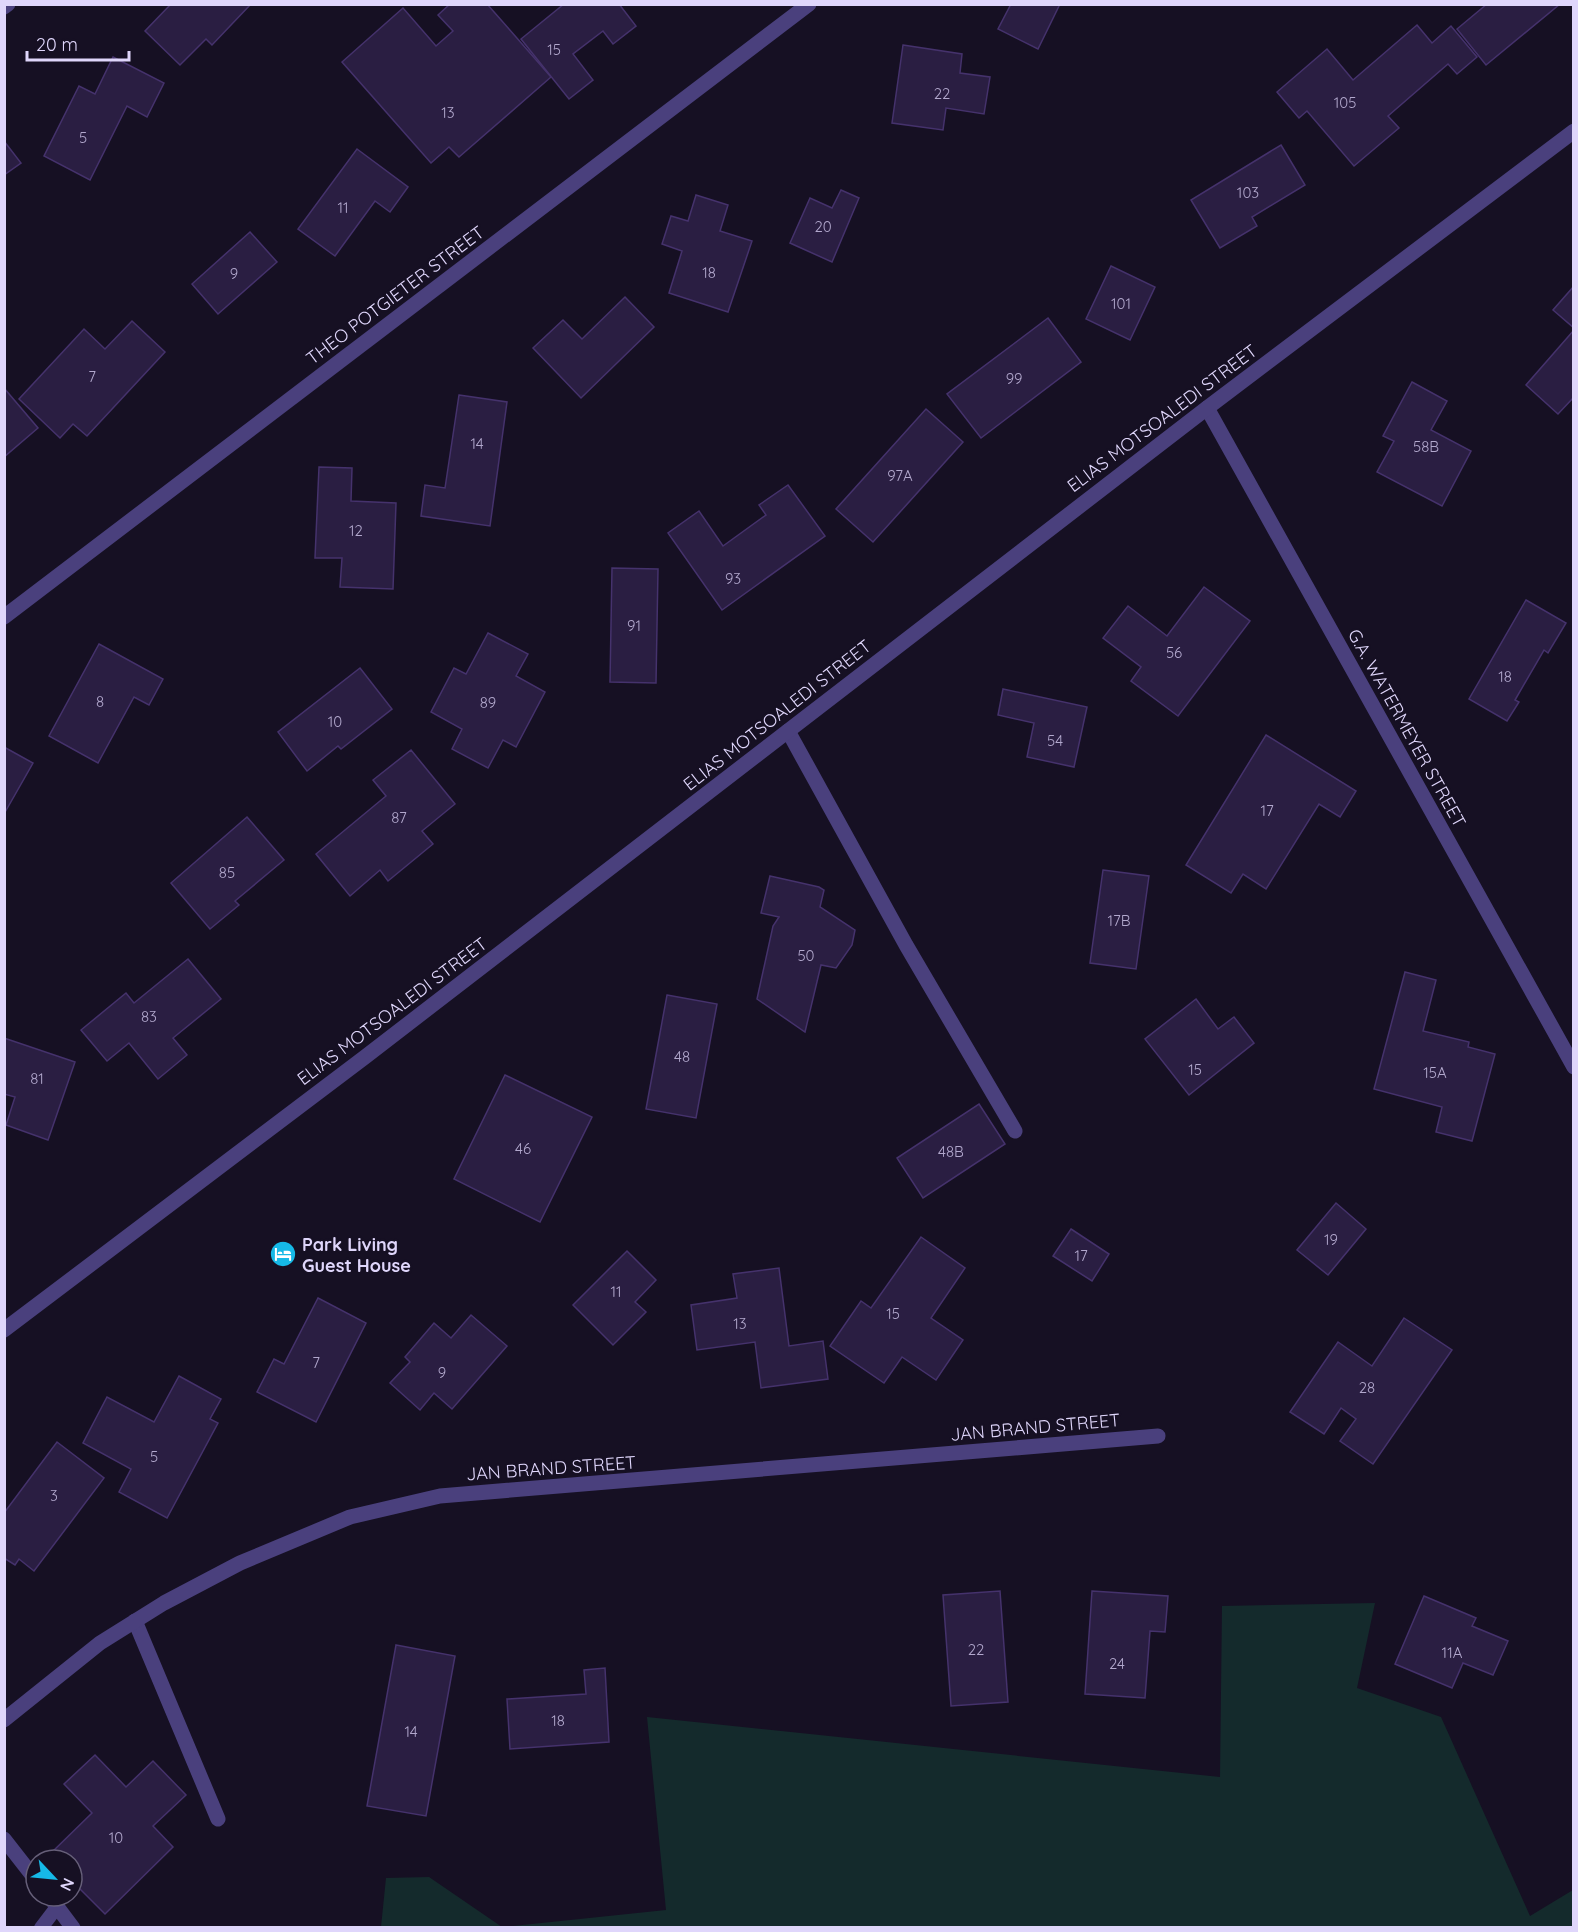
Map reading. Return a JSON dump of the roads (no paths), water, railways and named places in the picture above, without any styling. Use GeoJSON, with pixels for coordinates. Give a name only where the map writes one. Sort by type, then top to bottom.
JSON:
{"type":"FeatureCollection","features":[{"type":"Feature","properties":{"kind":"street","name":"THEO POTGIETER STREET"},"geometry":{"type":"LineString","coordinates":[[4,617],[809,4]]}},
{"type":"Feature","properties":{"kind":"street","name":"ELIAS MOTSOALEDI STREET"},"geometry":{"type":"LineString","coordinates":[[4,1330],[365,1058],[1207,408],[1574,131]]}},
{"type":"Feature","properties":{"kind":"street","name":"G.A. WATERMEYER STREET"},"geometry":{"type":"LineString","coordinates":[[1207,408],[1574,1067]]}},
{"type":"Feature","properties":{"kind":"street"},"geometry":{"type":"LineString","coordinates":[[788,731],[906,945],[1015,1131]]}},
{"type":"Feature","properties":{"kind":"street","name":"JAN BRAND STREET"},"geometry":{"type":"LineString","coordinates":[[4,1720],[100,1643],[164,1603],[240,1563],[350,1517],[440,1496],[1158,1436]]}},
{"type":"Feature","properties":{"kind":"street"},"geometry":{"type":"LineString","coordinates":[[135,1621],[218,1819]]}},
{"type":"Feature","properties":{"kind":"street"},"geometry":{"type":"LineString","coordinates":[[4,1839],[24,1865]]}},
{"type":"Feature","properties":{"kind":"street"},"geometry":{"type":"LineString","coordinates":[[58,1908],[73,1928]]}},
{"type":"Feature","properties":{"kind":"lane"},"geometry":{"type":"LineString","coordinates":[[41,1928],[50,1908]]}},
{"type":"Feature","properties":{"kind":"place","name":"Park Living Guest House"},"geometry":{"type":"Point","coordinates":[283,1254]}}]}
